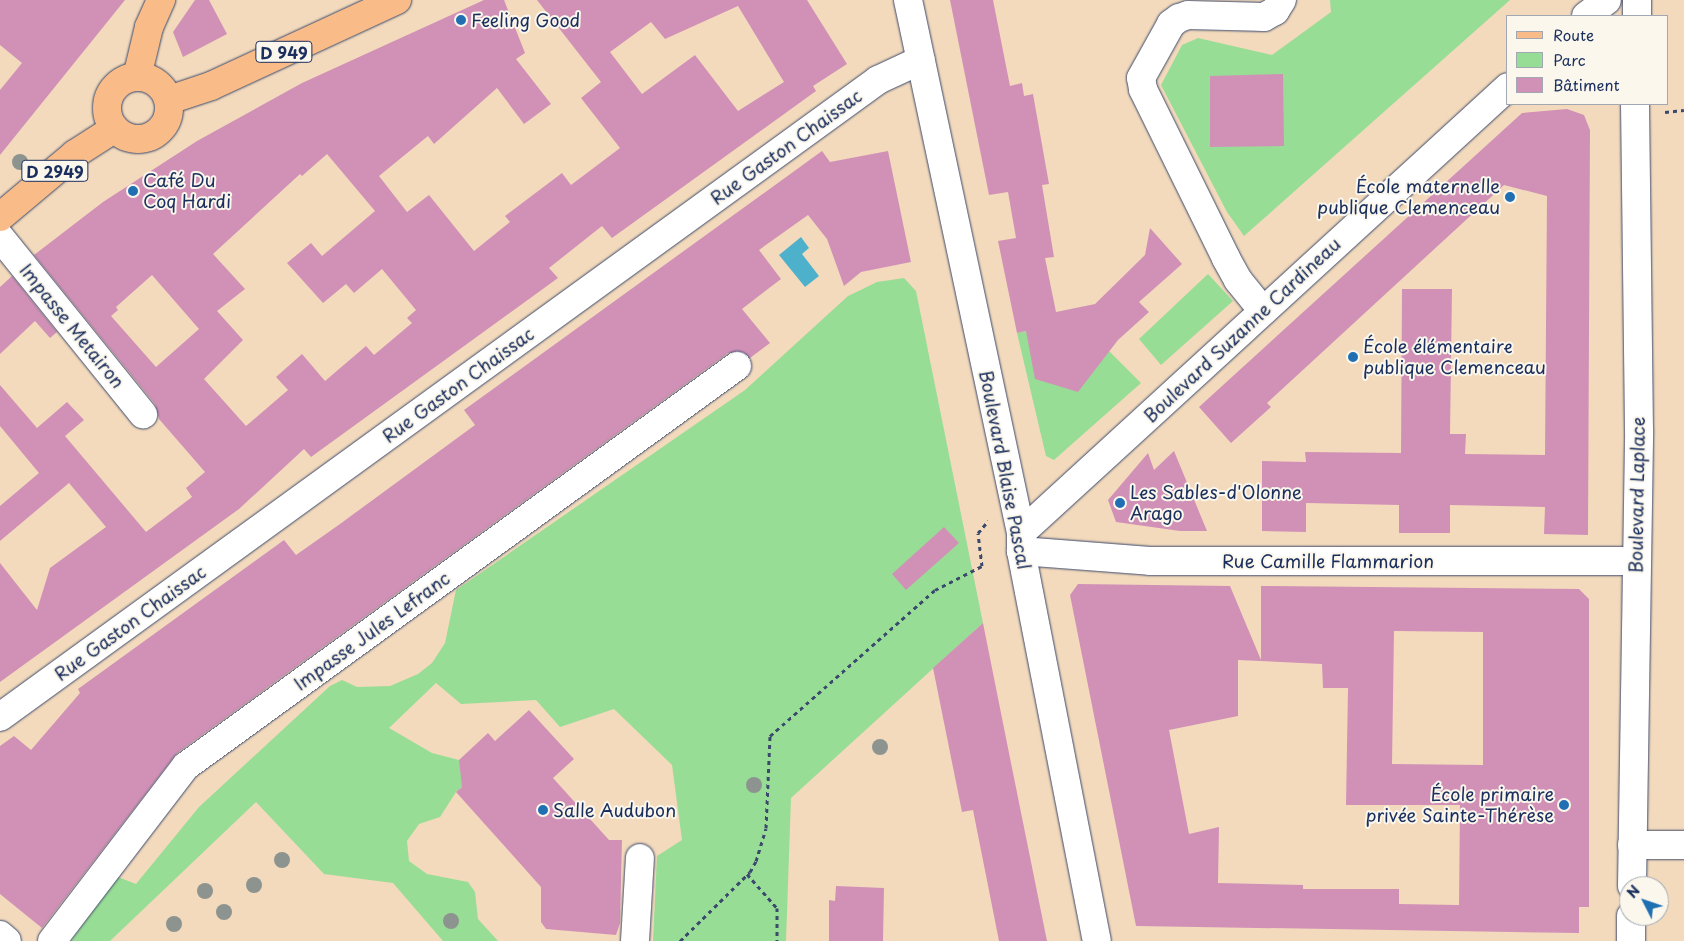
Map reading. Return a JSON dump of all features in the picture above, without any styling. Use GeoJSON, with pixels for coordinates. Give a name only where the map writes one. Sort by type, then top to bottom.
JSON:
{"type":"FeatureCollection","features":[{"type":"Feature","properties":{"kind":"main road"},"geometry":{"type":"LineString","coordinates":[[136,77],[147,35],[161,0]]}},
{"type":"Feature","properties":{"kind":"main road","name":"D 949"},"geometry":{"type":"LineString","coordinates":[[168,100],[211,86],[397,0]]}},
{"type":"Feature","properties":{"kind":"main road"},"geometry":{"type":"LineString","coordinates":[[136,77],[153,80],[168,100],[167,121],[152,136],[132,140],[114,129],[108,120],[107,101],[118,84],[136,77]]}},
{"type":"Feature","properties":{"kind":"main road","name":"D 2949"},"geometry":{"type":"LineString","coordinates":[[0,218],[75,154],[114,129]]}},
{"type":"Feature","properties":{"kind":"street","name":"Boulevard Blaise Pascal"},"geometry":{"type":"LineString","coordinates":[[908,0],[1021,542],[1097,941]]}},
{"type":"Feature","properties":{"kind":"street"},"geometry":{"type":"LineString","coordinates":[[1263,311],[1238,280],[1226,258],[1143,89],[1140,78],[1157,46],[1179,18],[1188,15],[1264,17],[1275,11],[1282,0]]}},
{"type":"Feature","properties":{"kind":"street"},"geometry":{"type":"LineString","coordinates":[[1587,15],[1607,0]]}},
{"type":"Feature","properties":{"kind":"street"},"geometry":{"type":"LineString","coordinates":[[1637,0],[1637,15]]}},
{"type":"Feature","properties":{"kind":"street","name":"Rue Gaston Chaissac"},"geometry":{"type":"LineString","coordinates":[[0,717],[878,80],[921,60]]}},
{"type":"Feature","properties":{"kind":"street","name":"Boulevard Suzanne Cardineau"},"geometry":{"type":"LineString","coordinates":[[1021,542],[1263,311],[1506,89]]}},
{"type":"Feature","properties":{"kind":"street","name":"Boulevard Laplace"},"geometry":{"type":"LineString","coordinates":[[1632,876],[1639,329],[1635,105]]}},
{"type":"Feature","properties":{"kind":"street","name":"Impasse Metairon"},"geometry":{"type":"LineString","coordinates":[[0,238],[143,414]]}},
{"type":"Feature","properties":{"kind":"street","name":"Impasse Jules Lefranc"},"geometry":{"type":"LineString","coordinates":[[52,941],[186,766],[737,366]]}},
{"type":"Feature","properties":{"kind":"street","name":"Rue Camille Flammarion"},"geometry":{"type":"LineString","coordinates":[[1021,542],[1150,561],[1636,561]]}},
{"type":"Feature","properties":{"kind":"street"},"geometry":{"type":"LineString","coordinates":[[1632,845],[1684,845]]}},
{"type":"Feature","properties":{"kind":"street"},"geometry":{"type":"LineString","coordinates":[[635,941],[640,858]]}},
{"type":"Feature","properties":{"kind":"street"},"geometry":{"type":"LineString","coordinates":[[1631,941],[1632,926]]}},
{"type":"Feature","properties":{"kind":"street"},"geometry":{"type":"LineString","coordinates":[[0,935],[7,941]]}},
{"type":"Feature","properties":{"kind":"path"},"geometry":{"type":"LineString","coordinates":[[680,941],[746,874],[756,861],[766,828],[770,736],[935,590],[982,566],[978,533],[989,520]]}},
{"type":"Feature","properties":{"kind":"path"},"geometry":{"type":"LineString","coordinates":[[746,874],[777,908],[777,941]]}},
{"type":"Feature","properties":{"kind":"green space"},"geometry":{"type":"Polygon","coordinates":[[[1330,0],[1510,0],[1244,236],[1227,212],[1161,85],[1182,45],[1198,38],[1272,55],[1331,12],[1330,0]]]}},
{"type":"Feature","properties":{"kind":"green space"},"geometry":{"type":"Polygon","coordinates":[[[1208,274],[1233,301],[1161,365],[1139,339],[1208,274]]]}},
{"type":"Feature","properties":{"kind":"green space"},"geometry":{"type":"Polygon","coordinates":[[[904,278],[916,291],[983,623],[791,798],[786,941],[653,941],[657,856],[682,840],[672,765],[614,709],[560,727],[536,700],[461,704],[436,683],[389,728],[432,753],[459,760],[470,780],[456,792],[440,817],[419,824],[407,841],[409,861],[427,874],[468,882],[475,892],[478,919],[498,941],[443,941],[393,883],[324,874],[256,802],[110,941],[71,941],[118,877],[136,884],[199,807],[330,686],[342,680],[357,687],[390,686],[418,674],[432,663],[445,643],[456,590],[745,390],[848,296],[877,282],[904,278]]]}},
{"type":"Feature","properties":{"kind":"green space"},"geometry":{"type":"Polygon","coordinates":[[[1078,320],[1141,383],[1054,460],[1046,456],[1017,333],[1078,320]]]}},
{"type":"Feature","properties":{"kind":"water"},"geometry":{"type":"Polygon","coordinates":[[[801,237],[809,248],[802,254],[819,276],[805,287],[779,255],[801,237]]]}},
{"type":"Feature","properties":{"kind":"building"},"geometry":{"type":"Polygon","coordinates":[[[0,0],[125,0],[0,155],[0,90],[22,63],[0,45],[0,0]]]}},
{"type":"Feature","properties":{"kind":"building"},"geometry":{"type":"Polygon","coordinates":[[[195,0],[209,0],[227,34],[183,57],[173,32],[195,0]]]}},
{"type":"Feature","properties":{"kind":"building"},"geometry":{"type":"Polygon","coordinates":[[[484,0],[504,0],[525,53],[516,59],[551,104],[524,124],[497,88],[434,144],[428,136],[379,176],[407,212],[429,195],[474,251],[510,222],[505,216],[562,173],[571,185],[620,148],[581,98],[601,82],[537,0],[807,0],[847,64],[813,86],[816,91],[612,238],[602,226],[549,268],[558,278],[311,457],[304,449],[239,509],[0,682],[0,563],[37,610],[50,568],[106,527],[69,483],[0,541],[0,506],[39,473],[0,426],[0,385],[37,428],[67,402],[84,420],[65,436],[146,532],[192,497],[186,488],[205,472],[159,419],[155,404],[34,255],[103,202],[197,141],[302,83],[484,0]],[[738,6],[665,39],[651,22],[610,52],[642,94],[695,55],[738,111],[784,82],[738,6]],[[327,154],[302,176],[300,174],[213,254],[245,289],[217,311],[243,340],[204,379],[246,426],[288,390],[276,377],[302,354],[325,381],[366,346],[374,355],[412,323],[407,318],[416,310],[382,269],[354,293],[346,284],[323,303],[287,263],[311,243],[322,256],[375,211],[327,154]],[[152,275],[116,307],[118,310],[111,316],[156,367],[199,329],[152,275]]]}},
{"type":"Feature","properties":{"kind":"building"},"geometry":{"type":"Polygon","coordinates":[[[950,0],[993,0],[1010,86],[1022,83],[1024,96],[1033,94],[1049,184],[1042,185],[1054,257],[1045,258],[1056,312],[1095,304],[1145,255],[1150,228],[1182,264],[1139,302],[1149,312],[1118,340],[1078,392],[1035,379],[1026,331],[1017,333],[998,241],[1016,238],[1008,192],[989,195],[950,0]]]}},
{"type":"Feature","properties":{"kind":"building"},"geometry":{"type":"Polygon","coordinates":[[[1283,74],[1284,146],[1210,147],[1210,76],[1283,74]]]}},
{"type":"Feature","properties":{"kind":"building"},"geometry":{"type":"Polygon","coordinates":[[[1567,109],[1584,115],[1590,130],[1588,535],[1544,534],[1545,507],[1450,505],[1450,533],[1399,533],[1399,505],[1306,503],[1306,532],[1262,531],[1262,461],[1306,462],[1305,452],[1401,453],[1402,289],[1452,289],[1450,434],[1466,434],[1465,454],[1545,455],[1547,196],[1504,185],[1267,403],[1271,407],[1231,443],[1199,407],[1522,113],[1567,109]]]}},
{"type":"Feature","properties":{"kind":"building"},"geometry":{"type":"Polygon","coordinates":[[[822,151],[830,162],[888,151],[911,262],[861,272],[844,286],[827,239],[808,215],[759,250],[781,279],[742,309],[770,343],[750,358],[743,352],[728,353],[177,753],[42,928],[0,894],[0,746],[14,736],[31,750],[80,693],[78,689],[284,540],[296,555],[340,524],[475,425],[464,410],[822,151]]]}},
{"type":"Feature","properties":{"kind":"building"},"geometry":{"type":"Polygon","coordinates":[[[12,276],[57,332],[50,338],[35,321],[0,354],[0,287],[12,276]]]}},
{"type":"Feature","properties":{"kind":"building"},"geometry":{"type":"Polygon","coordinates":[[[1174,451],[1207,531],[1180,531],[1116,522],[1108,500],[1148,453],[1154,470],[1174,451]]]}},
{"type":"Feature","properties":{"kind":"building"},"geometry":{"type":"Polygon","coordinates":[[[944,527],[959,543],[906,590],[892,574],[944,527]]]}},
{"type":"Feature","properties":{"kind":"building"},"geometry":{"type":"Polygon","coordinates":[[[1078,584],[1230,586],[1261,660],[1261,586],[1579,589],[1589,599],[1589,907],[1579,907],[1579,933],[1136,926],[1070,595],[1078,584]],[[1394,631],[1392,764],[1483,765],[1483,632],[1394,631]],[[1238,660],[1238,716],[1169,730],[1189,834],[1219,827],[1218,883],[1303,885],[1303,889],[1399,889],[1399,904],[1459,905],[1460,805],[1346,805],[1348,688],[1323,688],[1322,664],[1238,660]]]}},
{"type":"Feature","properties":{"kind":"building"},"geometry":{"type":"Polygon","coordinates":[[[983,623],[1047,941],[999,941],[973,810],[962,812],[933,668],[983,623]]]}},
{"type":"Feature","properties":{"kind":"building"},"geometry":{"type":"Polygon","coordinates":[[[529,710],[574,759],[553,778],[609,840],[622,840],[620,923],[616,935],[546,929],[541,922],[541,887],[456,792],[462,787],[459,760],[488,733],[495,741],[529,710]]]}},
{"type":"Feature","properties":{"kind":"building"},"geometry":{"type":"Polygon","coordinates":[[[836,886],[884,888],[883,941],[829,941],[829,900],[835,901],[836,886]]]}},
{"type":"Feature","properties":{"kind":"place","name":"Feeling Good"},"geometry":{"type":"Point","coordinates":[461,20]}},
{"type":"Feature","properties":{"kind":"place","name":"Café Du Coq Hardi"},"geometry":{"type":"Point","coordinates":[133,191]}},
{"type":"Feature","properties":{"kind":"place","name":"École maternelle publique Clemenceau"},"geometry":{"type":"Point","coordinates":[1510,197]}},
{"type":"Feature","properties":{"kind":"place","name":"École élémentaire publique Clemenceau"},"geometry":{"type":"Point","coordinates":[1353,357]}},
{"type":"Feature","properties":{"kind":"place","name":"Les Sables-d'Olonne Arago"},"geometry":{"type":"Point","coordinates":[1120,503]}},
{"type":"Feature","properties":{"kind":"place","name":"École primaire privée Sainte-Thérèse"},"geometry":{"type":"Point","coordinates":[1564,805]}},
{"type":"Feature","properties":{"kind":"place","name":"Salle Audubon"},"geometry":{"type":"Point","coordinates":[543,810]}}]}
